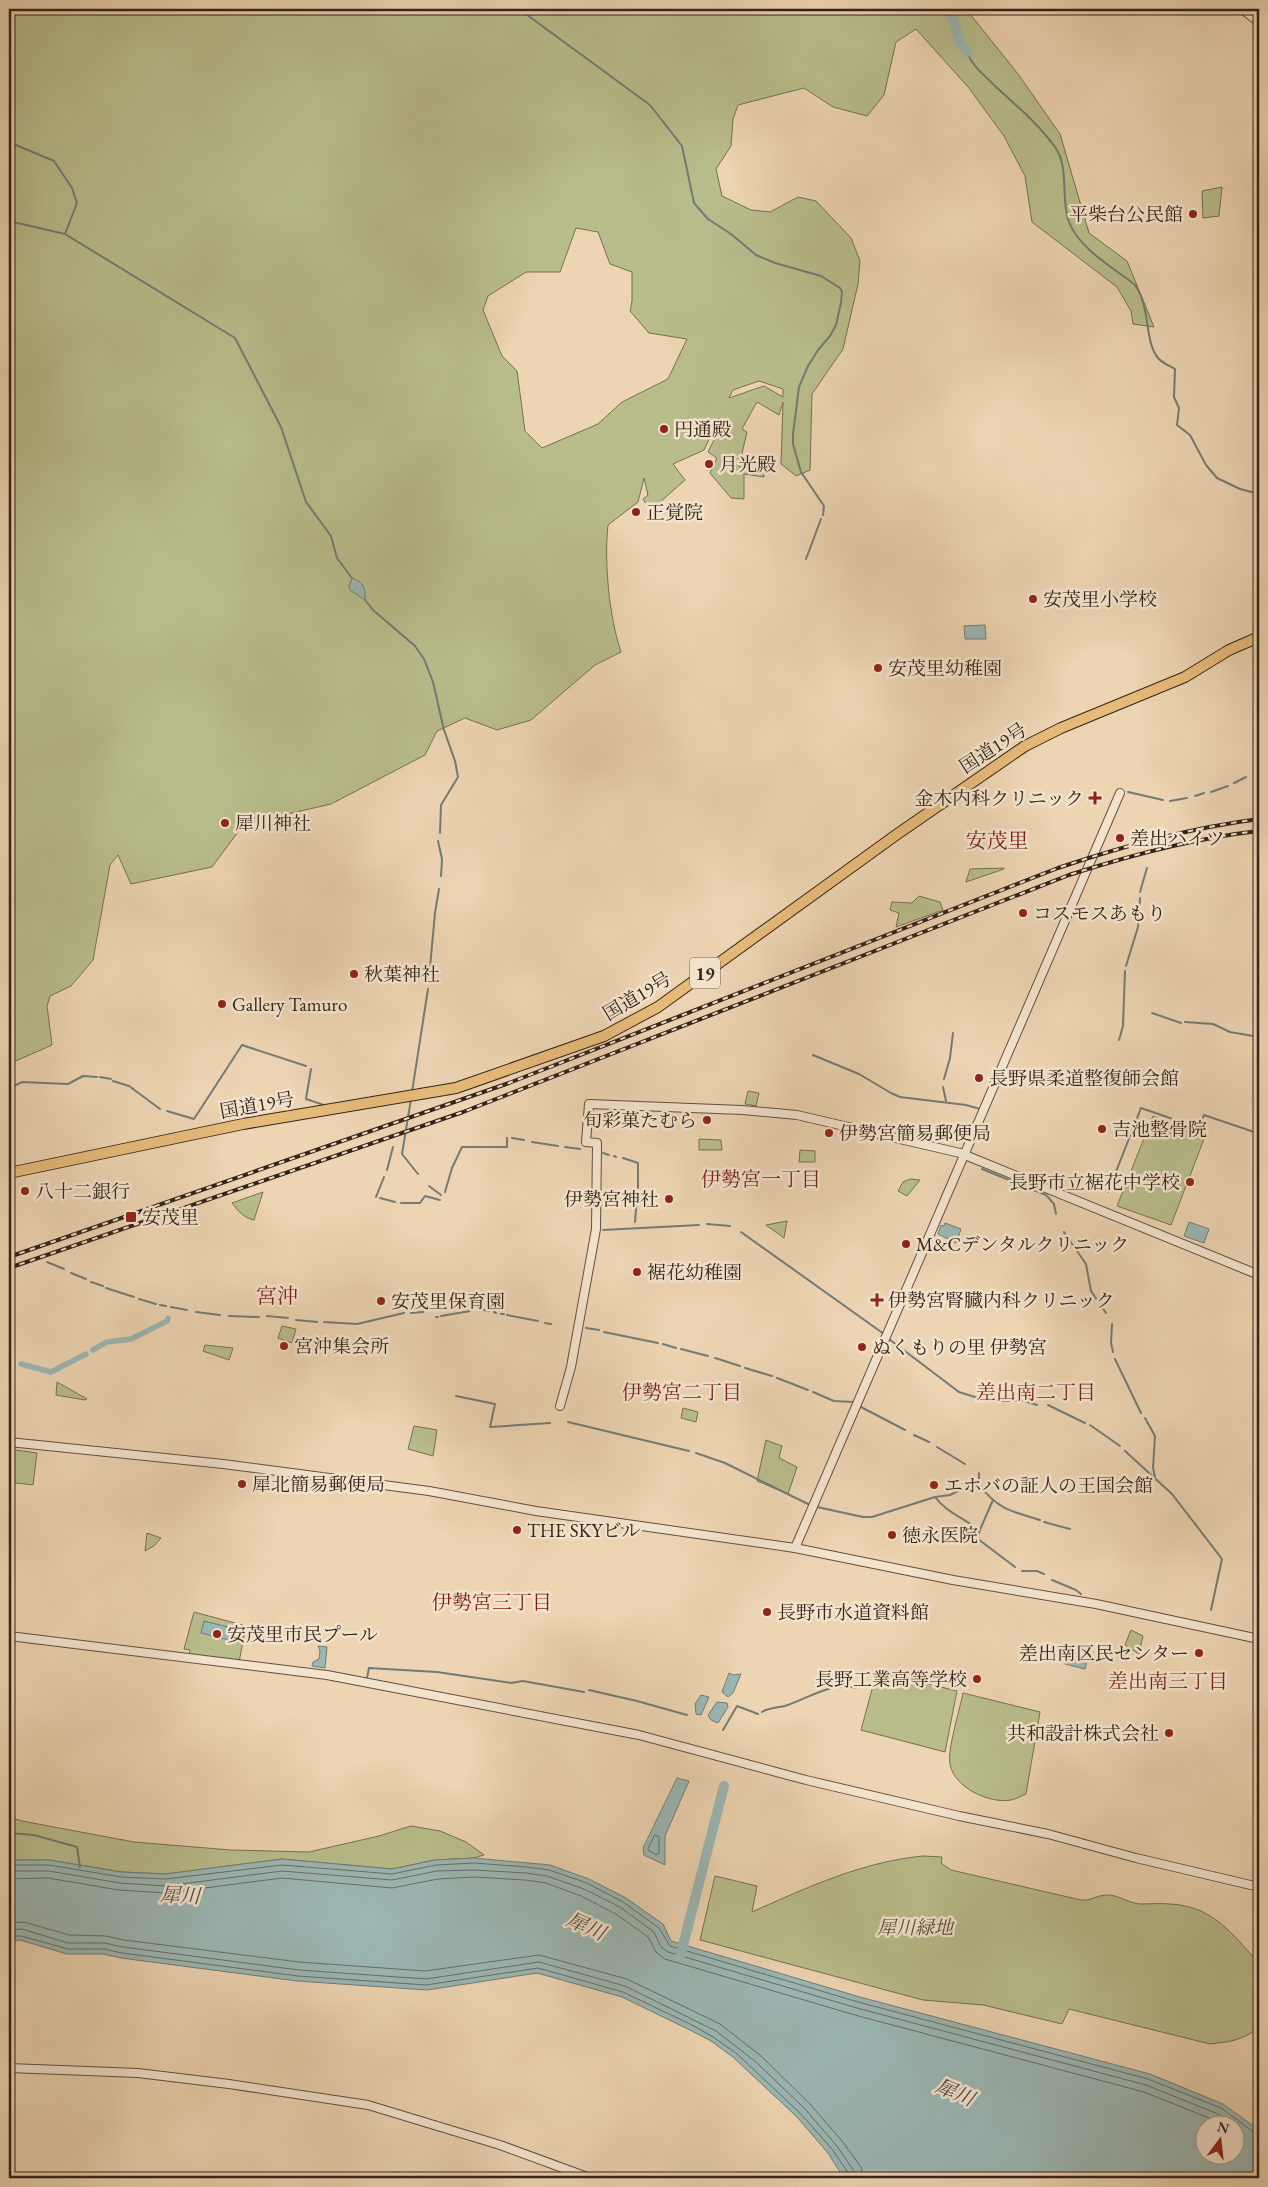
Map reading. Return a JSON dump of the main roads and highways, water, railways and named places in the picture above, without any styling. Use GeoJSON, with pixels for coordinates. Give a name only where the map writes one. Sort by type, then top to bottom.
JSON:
{"type":"FeatureCollection","features":[{"type":"Feature","properties":{"kind":"highway","name":"国道19号"},"geometry":{"type":"LineString","coordinates":[[9,1173],[242,1124],[456,1088],[525,1066],[604,1036],[658,1007],[1024,746],[1061,728],[1185,677],[1229,650],[1259,637]]}},
{"type":"Feature","properties":{"kind":"water"},"geometry":{"type":"Polygon","coordinates":[[[352,578],[359,581],[363,586],[365,600],[350,590],[349,586],[352,578]]]}},
{"type":"Feature","properties":{"kind":"water"},"geometry":{"type":"Polygon","coordinates":[[[985,625],[986,639],[965,639],[964,626],[985,625]]]}},
{"type":"Feature","properties":{"kind":"water"},"geometry":{"type":"Polygon","coordinates":[[[1189,1222],[1209,1229],[1204,1243],[1184,1236],[1189,1222]]]}},
{"type":"Feature","properties":{"kind":"water"},"geometry":{"type":"Polygon","coordinates":[[[945,1223],[961,1229],[956,1243],[938,1234],[941,1225],[944,1226],[945,1223]]]}},
{"type":"Feature","properties":{"kind":"water"},"geometry":{"type":"Polygon","coordinates":[[[204,1621],[244,1631],[241,1643],[201,1633],[204,1621]]]}},
{"type":"Feature","properties":{"kind":"water"},"geometry":{"type":"Polygon","coordinates":[[[318,1646],[327,1647],[325,1668],[312,1666],[313,1662],[319,1659],[320,1651],[318,1646]]]}},
{"type":"Feature","properties":{"kind":"water"},"geometry":{"type":"Polygon","coordinates":[[[1068,1651],[1088,1656],[1085,1669],[1065,1664],[1068,1651]]]}},
{"type":"Feature","properties":{"kind":"water"},"geometry":{"type":"Polygon","coordinates":[[[729,1673],[733,1675],[741,1674],[733,1693],[728,1697],[722,1692],[729,1673]]]}},
{"type":"Feature","properties":{"kind":"water"},"geometry":{"type":"Polygon","coordinates":[[[701,1695],[709,1697],[701,1715],[696,1714],[695,1704],[701,1695]]]}},
{"type":"Feature","properties":{"kind":"water"},"geometry":{"type":"Polygon","coordinates":[[[717,1702],[727,1703],[728,1707],[718,1723],[711,1720],[708,1715],[717,1702]]]}},
{"type":"Feature","properties":{"kind":"water"},"geometry":{"type":"Polygon","coordinates":[[[677,1778],[689,1781],[665,1836],[665,1865],[644,1855],[643,1848],[677,1778]]]}},
{"type":"Feature","properties":{"kind":"water","name":"犀川"},"geometry":{"type":"Polygon","coordinates":[[[474,1858],[550,1865],[589,1879],[626,1898],[663,1924],[671,1941],[860,1997],[1150,2074],[1223,2104],[1237,2114],[1196,2114],[1196,2164],[1246,2164],[1246,2121],[1259,2130],[1259,2178],[854,2178],[842,2175],[828,2153],[797,2117],[733,2057],[711,2041],[622,1997],[537,1973],[427,1990],[297,1981],[103,1954],[67,1954],[20,1940],[9,1941],[9,1860],[49,1860],[121,1872],[166,1874],[282,1859],[392,1869],[435,1860],[474,1858]]]}},
{"type":"Feature","properties":{"kind":"waterway"},"geometry":{"type":"LineString","coordinates":[[519,9],[650,105],[682,146],[694,203],[708,219],[731,234],[756,255],[775,263],[821,276],[840,288],[842,292],[841,303],[836,325],[808,366],[799,387],[793,434],[793,444],[801,472],[824,506],[823,515]]}},
{"type":"Feature","properties":{"kind":"waterway"},"geometry":{"type":"LineString","coordinates":[[942,9],[952,15],[960,43],[967,52]]}},
{"type":"Feature","properties":{"kind":"waterway"},"geometry":{"type":"LineString","coordinates":[[967,52],[978,70],[1033,122],[1060,155],[1064,174],[1066,213],[1074,232],[1098,257],[1135,285],[1143,303],[1154,351],[1160,360],[1175,369],[1174,397],[1179,408],[1177,425],[1190,435],[1206,465],[1217,478],[1240,489],[1259,494]]}},
{"type":"Feature","properties":{"kind":"waterway"},"geometry":{"type":"LineString","coordinates":[[9,142],[54,161],[72,188],[77,203],[65,234]]}},
{"type":"Feature","properties":{"kind":"waterway"},"geometry":{"type":"LineString","coordinates":[[9,221],[65,234],[235,338],[281,427],[306,502],[331,536],[337,558],[352,578]]}},
{"type":"Feature","properties":{"kind":"waterway"},"geometry":{"type":"LineString","coordinates":[[806,559],[821,519]]}},
{"type":"Feature","properties":{"kind":"waterway"},"geometry":{"type":"LineString","coordinates":[[365,600],[373,610],[415,646],[424,659],[433,682],[444,730],[455,761],[458,777],[441,805],[440,833]]}},
{"type":"Feature","properties":{"kind":"waterway"},"geometry":{"type":"LineString","coordinates":[[1234,783],[1246,777]]}},
{"type":"Feature","properties":{"kind":"waterway"},"geometry":{"type":"LineString","coordinates":[[1211,792],[1228,786]]}},
{"type":"Feature","properties":{"kind":"waterway"},"geometry":{"type":"LineString","coordinates":[[1128,792],[1163,800]]}},
{"type":"Feature","properties":{"kind":"waterway"},"geometry":{"type":"LineString","coordinates":[[1195,796],[1204,793]]}},
{"type":"Feature","properties":{"kind":"waterway"},"geometry":{"type":"LineString","coordinates":[[1170,801],[1187,798]]}},
{"type":"Feature","properties":{"kind":"waterway"},"geometry":{"type":"LineString","coordinates":[[438,841],[442,859],[441,876]]}},
{"type":"Feature","properties":{"kind":"waterway"},"geometry":{"type":"LineString","coordinates":[[1140,892],[1147,868]]}},
{"type":"Feature","properties":{"kind":"waterway"},"geometry":{"type":"LineString","coordinates":[[430,967],[439,889]]}},
{"type":"Feature","properties":{"kind":"waterway"},"geometry":{"type":"LineString","coordinates":[[1126,966],[1138,927],[1140,898]]}},
{"type":"Feature","properties":{"kind":"waterway"},"geometry":{"type":"LineString","coordinates":[[1119,1040],[1123,1026],[1125,971]]}},
{"type":"Feature","properties":{"kind":"waterway"},"geometry":{"type":"LineString","coordinates":[[412,1092],[428,989]]}},
{"type":"Feature","properties":{"kind":"waterway"},"geometry":{"type":"LineString","coordinates":[[1152,1013],[1181,1023]]}},
{"type":"Feature","properties":{"kind":"waterway"},"geometry":{"type":"LineString","coordinates":[[1185,1022],[1213,1024],[1230,1032],[1259,1037]]}},
{"type":"Feature","properties":{"kind":"waterway"},"geometry":{"type":"LineString","coordinates":[[944,1079],[950,1058],[953,1033]]}},
{"type":"Feature","properties":{"kind":"waterway"},"geometry":{"type":"LineString","coordinates":[[167,1111],[194,1119],[242,1045],[306,1066]]}},
{"type":"Feature","properties":{"kind":"waterway"},"geometry":{"type":"LineString","coordinates":[[813,1055],[859,1074],[900,1097],[966,1105],[980,1109]]}},
{"type":"Feature","properties":{"kind":"waterway"},"geometry":{"type":"LineString","coordinates":[[311,1069],[306,1099],[324,1105]]}},
{"type":"Feature","properties":{"kind":"waterway"},"geometry":{"type":"LineString","coordinates":[[9,1096],[14,1086],[22,1082],[68,1084],[83,1076],[97,1077]]}},
{"type":"Feature","properties":{"kind":"waterway"},"geometry":{"type":"LineString","coordinates":[[100,1077],[111,1079]]}},
{"type":"Feature","properties":{"kind":"waterway"},"geometry":{"type":"LineString","coordinates":[[113,1081],[129,1086],[160,1109]]}},
{"type":"Feature","properties":{"kind":"waterway"},"geometry":{"type":"LineString","coordinates":[[943,1087],[946,1101]]}},
{"type":"Feature","properties":{"kind":"waterway"},"geometry":{"type":"LineString","coordinates":[[411,1099],[402,1154],[418,1174]]}},
{"type":"Feature","properties":{"kind":"waterway"},"geometry":{"type":"LineString","coordinates":[[1108,1192],[1141,1108],[1199,1128],[1204,1115],[1257,1133]]}},
{"type":"Feature","properties":{"kind":"waterway"},"geometry":{"type":"LineString","coordinates":[[445,1192],[452,1168],[462,1147],[507,1147],[507,1138]]}},
{"type":"Feature","properties":{"kind":"waterway"},"geometry":{"type":"LineString","coordinates":[[512,1138],[524,1140]]}},
{"type":"Feature","properties":{"kind":"waterway"},"geometry":{"type":"LineString","coordinates":[[532,1142],[558,1146]]}},
{"type":"Feature","properties":{"kind":"waterway"},"geometry":{"type":"LineString","coordinates":[[387,1170],[393,1147]]}},
{"type":"Feature","properties":{"kind":"waterway"},"geometry":{"type":"LineString","coordinates":[[565,1147],[580,1149]]}},
{"type":"Feature","properties":{"kind":"waterway"},"geometry":{"type":"LineString","coordinates":[[603,1153],[609,1155]]}},
{"type":"Feature","properties":{"kind":"waterway"},"geometry":{"type":"LineString","coordinates":[[623,1158],[638,1163],[638,1188]]}},
{"type":"Feature","properties":{"kind":"waterway"},"geometry":{"type":"LineString","coordinates":[[982,1169],[1046,1195],[1054,1204],[1056,1214]]}},
{"type":"Feature","properties":{"kind":"waterway"},"geometry":{"type":"LineString","coordinates":[[376,1197],[384,1177]]}},
{"type":"Feature","properties":{"kind":"waterway"},"geometry":{"type":"LineString","coordinates":[[429,1186],[441,1195]]}},
{"type":"Feature","properties":{"kind":"waterway"},"geometry":{"type":"LineString","coordinates":[[401,1203],[420,1203],[425,1196],[440,1200]]}},
{"type":"Feature","properties":{"kind":"waterway"},"geometry":{"type":"LineString","coordinates":[[635,1222],[637,1197]]}},
{"type":"Feature","properties":{"kind":"waterway"},"geometry":{"type":"LineString","coordinates":[[380,1198],[395,1202]]}},
{"type":"Feature","properties":{"kind":"waterway"},"geometry":{"type":"LineString","coordinates":[[707,1224],[730,1226]]}},
{"type":"Feature","properties":{"kind":"waterway"},"geometry":{"type":"LineString","coordinates":[[603,1230],[699,1225]]}},
{"type":"Feature","properties":{"kind":"waterway"},"geometry":{"type":"LineString","coordinates":[[741,1232],[884,1334]]}},
{"type":"Feature","properties":{"kind":"waterway"},"geometry":{"type":"LineString","coordinates":[[1064,1232],[1067,1238]]}},
{"type":"Feature","properties":{"kind":"waterway"},"geometry":{"type":"LineString","coordinates":[[1070,1241],[1086,1264],[1091,1291],[1106,1313]]}},
{"type":"Feature","properties":{"kind":"waterway"},"geometry":{"type":"LineString","coordinates":[[47,1262],[64,1269]]}},
{"type":"Feature","properties":{"kind":"waterway"},"geometry":{"type":"LineString","coordinates":[[71,1273],[86,1279]]}},
{"type":"Feature","properties":{"kind":"waterway"},"geometry":{"type":"LineString","coordinates":[[91,1282],[103,1286]]}},
{"type":"Feature","properties":{"kind":"waterway"},"geometry":{"type":"LineString","coordinates":[[106,1288],[134,1297]]}},
{"type":"Feature","properties":{"kind":"waterway"},"geometry":{"type":"LineString","coordinates":[[139,1299],[156,1304]]}},
{"type":"Feature","properties":{"kind":"waterway"},"geometry":{"type":"LineString","coordinates":[[160,1305],[166,1306]]}},
{"type":"Feature","properties":{"kind":"waterway"},"geometry":{"type":"LineString","coordinates":[[171,1307],[187,1310]]}},
{"type":"Feature","properties":{"kind":"waterway"},"geometry":{"type":"LineString","coordinates":[[479,1309],[489,1311]]}},
{"type":"Feature","properties":{"kind":"waterway"},"geometry":{"type":"LineString","coordinates":[[441,1316],[470,1311]]}},
{"type":"Feature","properties":{"kind":"waterway"},"geometry":{"type":"LineString","coordinates":[[196,1312],[220,1315]]}},
{"type":"Feature","properties":{"kind":"waterway"},"geometry":{"type":"LineString","coordinates":[[411,1313],[423,1312]]}},
{"type":"Feature","properties":{"kind":"waterway"},"geometry":{"type":"LineString","coordinates":[[324,1322],[357,1324],[404,1313]]}},
{"type":"Feature","properties":{"kind":"waterway"},"geometry":{"type":"LineString","coordinates":[[507,1315],[538,1321]]}},
{"type":"Feature","properties":{"kind":"waterway"},"geometry":{"type":"LineString","coordinates":[[229,1316],[259,1317]]}},
{"type":"Feature","properties":{"kind":"waterway"},"geometry":{"type":"LineString","coordinates":[[267,1316],[288,1318]]}},
{"type":"Feature","properties":{"kind":"waterway"},"geometry":{"type":"LineString","coordinates":[[93,1350],[107,1342],[131,1339],[167,1321],[168,1318]]}},
{"type":"Feature","properties":{"kind":"waterway"},"geometry":{"type":"LineString","coordinates":[[296,1320],[317,1322]]}},
{"type":"Feature","properties":{"kind":"waterway"},"geometry":{"type":"LineString","coordinates":[[545,1323],[551,1324]]}},
{"type":"Feature","properties":{"kind":"waterway"},"geometry":{"type":"LineString","coordinates":[[1112,1324],[1111,1343],[1113,1352]]}},
{"type":"Feature","properties":{"kind":"waterway"},"geometry":{"type":"LineString","coordinates":[[1254,1345],[1259,1327]]}},
{"type":"Feature","properties":{"kind":"waterway"},"geometry":{"type":"LineString","coordinates":[[586,1328],[599,1330]]}},
{"type":"Feature","properties":{"kind":"waterway"},"geometry":{"type":"LineString","coordinates":[[604,1332],[658,1343]]}},
{"type":"Feature","properties":{"kind":"waterway"},"geometry":{"type":"LineString","coordinates":[[889,1339],[959,1392],[981,1399]]}},
{"type":"Feature","properties":{"kind":"waterway"},"geometry":{"type":"LineString","coordinates":[[663,1344],[676,1348]]}},
{"type":"Feature","properties":{"kind":"waterway"},"geometry":{"type":"LineString","coordinates":[[681,1349],[708,1356]]}},
{"type":"Feature","properties":{"kind":"waterway"},"geometry":{"type":"LineString","coordinates":[[21,1364],[51,1372],[86,1354]]}},
{"type":"Feature","properties":{"kind":"waterway"},"geometry":{"type":"LineString","coordinates":[[715,1358],[740,1366]]}},
{"type":"Feature","properties":{"kind":"waterway"},"geometry":{"type":"LineString","coordinates":[[1115,1359],[1141,1413]]}},
{"type":"Feature","properties":{"kind":"waterway"},"geometry":{"type":"LineString","coordinates":[[745,1368],[772,1376]]}},
{"type":"Feature","properties":{"kind":"waterway"},"geometry":{"type":"LineString","coordinates":[[777,1378],[808,1390]]}},
{"type":"Feature","properties":{"kind":"waterway"},"geometry":{"type":"LineString","coordinates":[[813,1392],[834,1401],[854,1402]]}},
{"type":"Feature","properties":{"kind":"waterway"},"geometry":{"type":"LineString","coordinates":[[456,1396],[495,1404],[490,1427],[550,1423]]}},
{"type":"Feature","properties":{"kind":"waterway"},"geometry":{"type":"LineString","coordinates":[[989,1401],[1025,1401],[1037,1405]]}},
{"type":"Feature","properties":{"kind":"waterway"},"geometry":{"type":"LineString","coordinates":[[1048,1405],[1085,1423]]}},
{"type":"Feature","properties":{"kind":"waterway"},"geometry":{"type":"LineString","coordinates":[[861,1407],[905,1430]]}},
{"type":"Feature","properties":{"kind":"waterway"},"geometry":{"type":"LineString","coordinates":[[1145,1418],[1155,1436],[1153,1468],[1155,1477]]}},
{"type":"Feature","properties":{"kind":"waterway"},"geometry":{"type":"LineString","coordinates":[[568,1422],[689,1451]]}},
{"type":"Feature","properties":{"kind":"waterway"},"geometry":{"type":"LineString","coordinates":[[1090,1425],[1120,1446]]}},
{"type":"Feature","properties":{"kind":"waterway"},"geometry":{"type":"LineString","coordinates":[[914,1435],[929,1442]]}},
{"type":"Feature","properties":{"kind":"waterway"},"geometry":{"type":"LineString","coordinates":[[937,1447],[965,1464]]}},
{"type":"Feature","properties":{"kind":"waterway"},"geometry":{"type":"LineString","coordinates":[[1125,1451],[1172,1494],[1222,1559],[1211,1610]]}},
{"type":"Feature","properties":{"kind":"waterway"},"geometry":{"type":"LineString","coordinates":[[696,1453],[725,1463],[808,1504]]}},
{"type":"Feature","properties":{"kind":"waterway"},"geometry":{"type":"LineString","coordinates":[[979,1473],[979,1485],[999,1505],[1013,1512],[1040,1520]]}},
{"type":"Feature","properties":{"kind":"waterway"},"geometry":{"type":"LineString","coordinates":[[935,1497],[950,1495],[962,1489]]}},
{"type":"Feature","properties":{"kind":"waterway"},"geometry":{"type":"LineString","coordinates":[[817,1507],[863,1517],[872,1517],[935,1497],[950,1511],[979,1530],[978,1539],[1015,1567]]}},
{"type":"Feature","properties":{"kind":"waterway"},"geometry":{"type":"LineString","coordinates":[[979,1532],[993,1500]]}},
{"type":"Feature","properties":{"kind":"waterway"},"geometry":{"type":"LineString","coordinates":[[1044,1522],[1070,1529]]}},
{"type":"Feature","properties":{"kind":"waterway"},"geometry":{"type":"LineString","coordinates":[[1022,1571],[1037,1571],[1044,1574]]}},
{"type":"Feature","properties":{"kind":"waterway"},"geometry":{"type":"LineString","coordinates":[[1052,1580],[1081,1594]]}},
{"type":"Feature","properties":{"kind":"waterway"},"geometry":{"type":"LineString","coordinates":[[367,1678],[369,1668],[437,1672],[511,1683],[523,1681],[584,1692]]}},
{"type":"Feature","properties":{"kind":"waterway"},"geometry":{"type":"LineString","coordinates":[[762,1712],[788,1705],[830,1688],[848,1686],[856,1688]]}},
{"type":"Feature","properties":{"kind":"waterway"},"geometry":{"type":"LineString","coordinates":[[589,1690],[687,1715]]}},
{"type":"Feature","properties":{"kind":"waterway"},"geometry":{"type":"LineString","coordinates":[[723,1730],[737,1706],[758,1714]]}},
{"type":"Feature","properties":{"kind":"waterway"},"geometry":{"type":"LineString","coordinates":[[680,1957],[724,1786]]}},
{"type":"Feature","properties":{"kind":"waterway"},"geometry":{"type":"LineString","coordinates":[[9,1833],[34,1835],[77,1847],[80,1867]]}},
{"type":"Feature","properties":{"kind":"railway"},"geometry":{"type":"LineString","coordinates":[[9,1257],[509,1083],[1058,868],[1107,852],[1157,839],[1208,827],[1259,819]]}},
{"type":"Feature","properties":{"kind":"railway"},"geometry":{"type":"LineString","coordinates":[[9,1268],[463,1112],[1069,875],[1163,848],[1259,831]]}},
{"type":"Feature","properties":{"kind":"place","name":"平柴台公民館"},"geometry":{"type":"Point","coordinates":[1193,214]}},
{"type":"Feature","properties":{"kind":"place","name":"円通殿"},"geometry":{"type":"Point","coordinates":[664,429]}},
{"type":"Feature","properties":{"kind":"place","name":"月光殿"},"geometry":{"type":"Point","coordinates":[709,464]}},
{"type":"Feature","properties":{"kind":"place","name":"正覚院"},"geometry":{"type":"Point","coordinates":[636,512]}},
{"type":"Feature","properties":{"kind":"place","name":"安茂里小学校"},"geometry":{"type":"Point","coordinates":[1033,599]}},
{"type":"Feature","properties":{"kind":"place","name":"安茂里幼稚園"},"geometry":{"type":"Point","coordinates":[878,668]}},
{"type":"Feature","properties":{"kind":"place","name":"金木内科クリニック"},"geometry":{"type":"Point","coordinates":[1095,798]}},
{"type":"Feature","properties":{"kind":"place","name":"犀川神社"},"geometry":{"type":"Point","coordinates":[225,823]}},
{"type":"Feature","properties":{"kind":"place","name":"差出ハイツ"},"geometry":{"type":"Point","coordinates":[1120,838]}},
{"type":"Feature","properties":{"kind":"place","name":"コスモスあもり"},"geometry":{"type":"Point","coordinates":[1023,913]}},
{"type":"Feature","properties":{"kind":"place","name":"秋葉神社"},"geometry":{"type":"Point","coordinates":[354,974]}},
{"type":"Feature","properties":{"kind":"place","name":"Gallery Tamuro"},"geometry":{"type":"Point","coordinates":[222,1004]}},
{"type":"Feature","properties":{"kind":"place","name":"長野県柔道整復師会館"},"geometry":{"type":"Point","coordinates":[979,1078]}},
{"type":"Feature","properties":{"kind":"place","name":"旬彩菓たむら"},"geometry":{"type":"Point","coordinates":[707,1120]}},
{"type":"Feature","properties":{"kind":"place","name":"吉池整骨院"},"geometry":{"type":"Point","coordinates":[1102,1129]}},
{"type":"Feature","properties":{"kind":"place","name":"伊勢宮簡易郵便局"},"geometry":{"type":"Point","coordinates":[829,1133]}},
{"type":"Feature","properties":{"kind":"place","name":"長野市立裾花中学校"},"geometry":{"type":"Point","coordinates":[1190,1182]}},
{"type":"Feature","properties":{"kind":"place","name":"八十二銀行"},"geometry":{"type":"Point","coordinates":[25,1191]}},
{"type":"Feature","properties":{"kind":"place","name":"伊勢宮神社"},"geometry":{"type":"Point","coordinates":[669,1199]}},
{"type":"Feature","properties":{"kind":"place","name":"安茂里"},"geometry":{"type":"Point","coordinates":[131,1217]}},
{"type":"Feature","properties":{"kind":"place","name":"M&Cデンタルクリニック"},"geometry":{"type":"Point","coordinates":[906,1244]}},
{"type":"Feature","properties":{"kind":"place","name":"裾花幼稚園"},"geometry":{"type":"Point","coordinates":[637,1272]}},
{"type":"Feature","properties":{"kind":"place","name":"伊勢宮腎臓内科クリニック"},"geometry":{"type":"Point","coordinates":[877,1300]}},
{"type":"Feature","properties":{"kind":"place","name":"安茂里保育園"},"geometry":{"type":"Point","coordinates":[381,1301]}},
{"type":"Feature","properties":{"kind":"place","name":"宮沖集会所"},"geometry":{"type":"Point","coordinates":[284,1346]}},
{"type":"Feature","properties":{"kind":"place","name":"ぬくもりの里 伊勢宮"},"geometry":{"type":"Point","coordinates":[862,1347]}},
{"type":"Feature","properties":{"kind":"place","name":"犀北簡易郵便局"},"geometry":{"type":"Point","coordinates":[242,1484]}},
{"type":"Feature","properties":{"kind":"place","name":"エホバの証人の王国会館"},"geometry":{"type":"Point","coordinates":[934,1485]}},
{"type":"Feature","properties":{"kind":"place","name":"THE SKYビル"},"geometry":{"type":"Point","coordinates":[517,1530]}},
{"type":"Feature","properties":{"kind":"place","name":"徳永医院"},"geometry":{"type":"Point","coordinates":[892,1535]}},
{"type":"Feature","properties":{"kind":"place","name":"長野市水道資料館"},"geometry":{"type":"Point","coordinates":[767,1612]}},
{"type":"Feature","properties":{"kind":"place","name":"安茂里市民プール"},"geometry":{"type":"Point","coordinates":[217,1634]}},
{"type":"Feature","properties":{"kind":"place","name":"差出南区民センター"},"geometry":{"type":"Point","coordinates":[1199,1653]}},
{"type":"Feature","properties":{"kind":"place","name":"長野工業高等学校"},"geometry":{"type":"Point","coordinates":[977,1679]}},
{"type":"Feature","properties":{"kind":"place","name":"共和設計株式会社"},"geometry":{"type":"Point","coordinates":[1169,1733]}},
{"type":"Feature","properties":{"kind":"district","name":"安茂里"},"geometry":{"type":"Point","coordinates":[997,840]}},
{"type":"Feature","properties":{"kind":"district","name":"伊勢宮一丁目"},"geometry":{"type":"Point","coordinates":[761,1179]}},
{"type":"Feature","properties":{"kind":"district","name":"宮沖"},"geometry":{"type":"Point","coordinates":[277,1295]}},
{"type":"Feature","properties":{"kind":"district","name":"伊勢宮二丁目"},"geometry":{"type":"Point","coordinates":[682,1392]}},
{"type":"Feature","properties":{"kind":"district","name":"差出南二丁目"},"geometry":{"type":"Point","coordinates":[1036,1392]}},
{"type":"Feature","properties":{"kind":"district","name":"伊勢宮三丁目"},"geometry":{"type":"Point","coordinates":[492,1602]}},
{"type":"Feature","properties":{"kind":"district","name":"差出南三丁目"},"geometry":{"type":"Point","coordinates":[1168,1681]}},
{"type":"Feature","properties":{"kind":"park label","name":"犀川緑地"},"geometry":{"type":"Point","coordinates":[915,1927]}}]}
